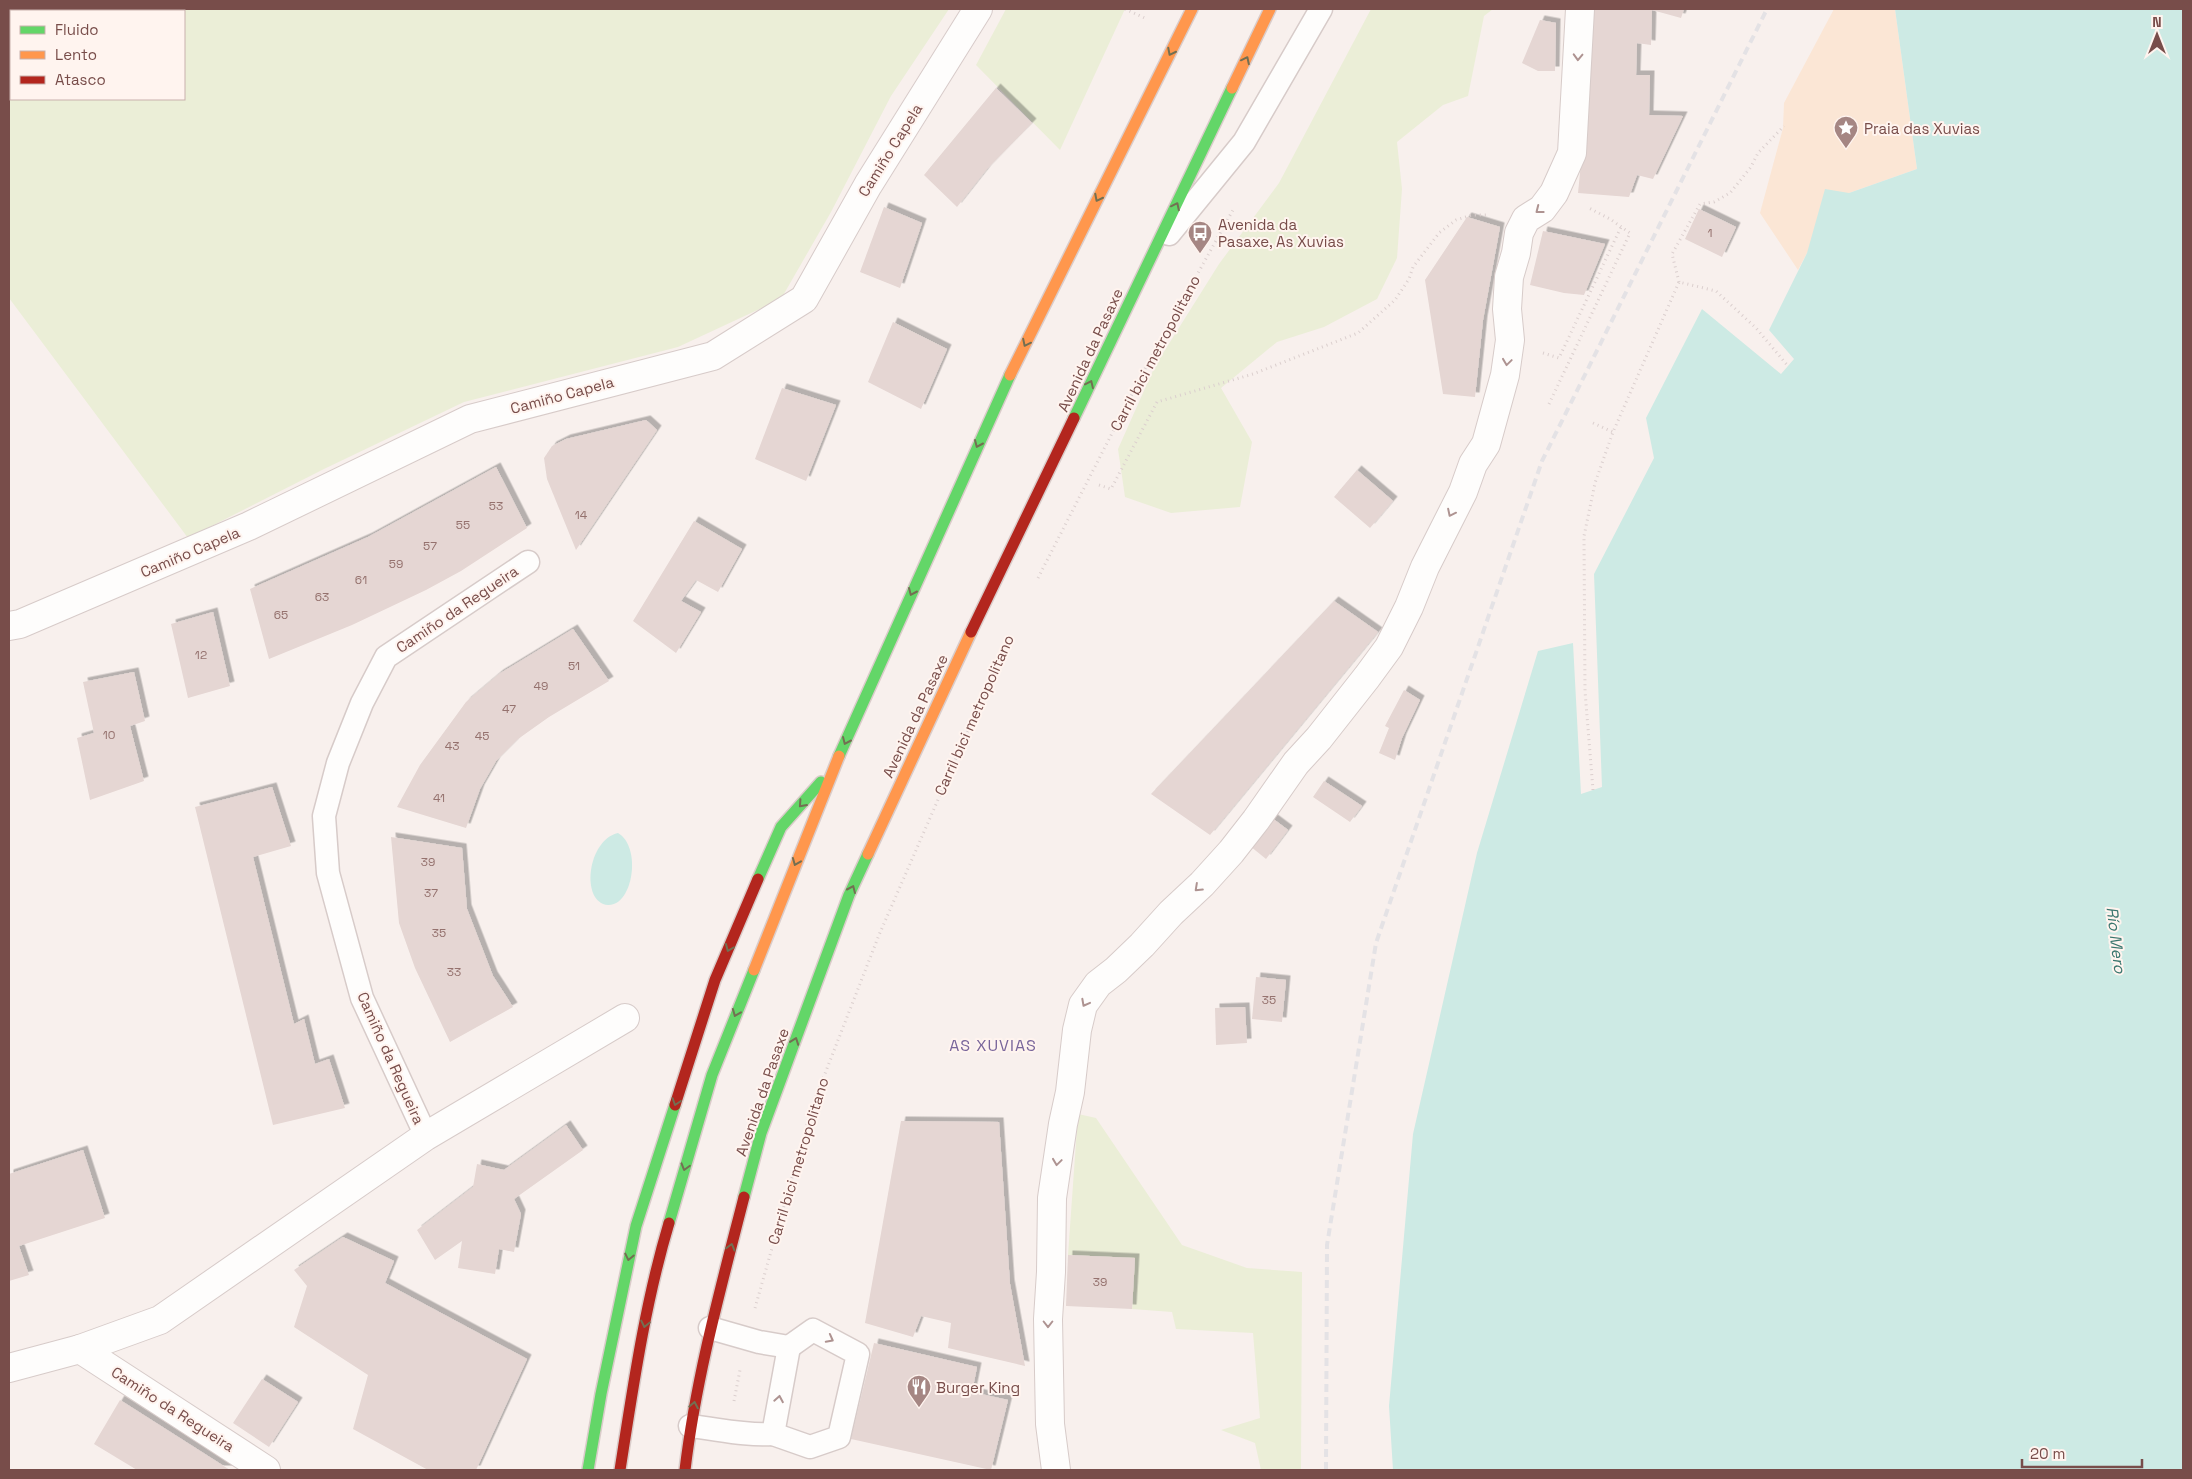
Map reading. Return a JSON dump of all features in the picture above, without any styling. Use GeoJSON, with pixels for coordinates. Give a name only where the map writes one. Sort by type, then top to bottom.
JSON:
{"type":"FeatureCollection","features":[{"type":"Feature","properties":{"kind":"main road"},"geometry":{"type":"LineString","coordinates":[[620,1470],[636,1365],[659,1255],[712,1075],[834,768],[998,399],[1192,9]]}},
{"type":"Feature","properties":{"kind":"main road","name":"Avenida da Pasaxe"},"geometry":{"type":"LineString","coordinates":[[685,1470],[690,1426],[710,1328],[761,1133],[849,896],[955,665],[1270,9]]}},
{"type":"Feature","properties":{"kind":"main road"},"geometry":{"type":"LineString","coordinates":[[588,1470],[601,1394],[636,1226],[715,980],[781,827],[834,768]]}},
{"type":"Feature","properties":{"kind":"street","name":"Camiño Capela"},"geometry":{"type":"LineString","coordinates":[[9,626],[29,620],[248,526],[470,419],[714,356],[804,299],[868,185],[978,9]]}},
{"type":"Feature","properties":{"kind":"street"},"geometry":{"type":"LineString","coordinates":[[1056,1470],[1050,1424],[1048,1320],[1052,1198],[1063,1124],[1070,1092],[1077,1030],[1082,1005],[1098,984],[1116,970],[1202,884],[1231,852],[1296,763],[1319,738],[1389,647],[1410,607],[1425,567],[1463,492],[1473,464],[1486,444],[1505,375],[1510,340],[1507,309],[1509,277],[1516,253],[1519,232],[1526,219],[1542,209],[1554,193],[1572,153],[1580,9]]}},
{"type":"Feature","properties":{"kind":"street","name":"Camiño da Regueira"},"geometry":{"type":"LineString","coordinates":[[9,1368],[80,1349],[160,1320],[426,1136],[625,1018]]}},
{"type":"Feature","properties":{"kind":"street","name":"Camiño da Regueira"},"geometry":{"type":"LineString","coordinates":[[80,1349],[266,1470]]}},
{"type":"Feature","properties":{"kind":"lane"},"geometry":{"type":"LineString","coordinates":[[1151,256],[1244,142],[1321,9]]}},
{"type":"Feature","properties":{"kind":"lane","name":"Camiño da Regueira"},"geometry":{"type":"LineString","coordinates":[[426,1136],[362,998],[328,873],[324,816],[338,763],[362,703],[386,656],[528,562]]}},
{"type":"Feature","properties":{"kind":"lane"},"geometry":{"type":"LineString","coordinates":[[710,1328],[788,1347]]}},
{"type":"Feature","properties":{"kind":"lane"},"geometry":{"type":"LineString","coordinates":[[690,1426],[728,1430],[750,1436],[772,1434],[810,1447],[839,1437],[858,1354],[813,1330],[788,1347],[772,1434]]}},
{"type":"Feature","properties":{"kind":"path"},"geometry":{"type":"LineString","coordinates":[[1592,790],[1585,691],[1584,536],[1595,483],[1613,432],[1679,282],[1672,254],[1700,204],[1714,202],[1730,193],[1751,167],[1758,153],[1784,126]]}},
{"type":"Feature","properties":{"kind":"path"},"geometry":{"type":"LineString","coordinates":[[1549,404],[1630,232],[1585,206],[1554,193]]}},
{"type":"Feature","properties":{"kind":"path","name":"Carril bici metropolitano"},"geometry":{"type":"LineString","coordinates":[[1036,582],[1148,363],[1234,208]]}},
{"type":"Feature","properties":{"kind":"path"},"geometry":{"type":"LineString","coordinates":[[1100,485],[1111,489],[1157,402],[1254,374],[1358,333],[1395,300],[1410,279],[1413,267],[1438,232],[1456,220],[1472,215],[1498,216]]}},
{"type":"Feature","properties":{"kind":"path"},"geometry":{"type":"LineString","coordinates":[[1510,340],[1527,349],[1559,358],[1621,226]]}},
{"type":"Feature","properties":{"kind":"path"},"geometry":{"type":"LineString","coordinates":[[1679,282],[1716,291],[1756,328],[1788,366]]}},
{"type":"Feature","properties":{"kind":"path"},"geometry":{"type":"LineString","coordinates":[[1593,423],[1613,432]]}},
{"type":"Feature","properties":{"kind":"path","name":"Carril bici metropolitano"},"geometry":{"type":"LineString","coordinates":[[728,1430],[746,1337],[812,1107],[879,935],[1003,652]]}},
{"type":"Feature","properties":{"kind":"green space"},"geometry":{"type":"Polygon","coordinates":[[[9,9],[949,9],[891,96],[831,212],[781,299],[678,347],[464,402],[324,469],[188,538],[9,298],[9,9]]]}},
{"type":"Feature","properties":{"kind":"green space"},"geometry":{"type":"Polygon","coordinates":[[[1006,9],[1125,9],[1060,150],[976,65],[1006,9]]]}},
{"type":"Feature","properties":{"kind":"green space"},"geometry":{"type":"Polygon","coordinates":[[[1371,9],[1493,9],[1484,16],[1468,96],[1443,105],[1397,142],[1402,189],[1397,258],[1377,299],[1324,327],[1277,342],[1221,388],[1252,442],[1240,507],[1171,513],[1125,497],[1118,449],[1155,366],[1219,264],[1279,183],[1371,9]]]}},
{"type":"Feature","properties":{"kind":"green space"},"geometry":{"type":"Polygon","coordinates":[[[1078,1114],[1096,1118],[1182,1245],[1247,1268],[1302,1272],[1301,1470],[1261,1470],[1255,1443],[1221,1430],[1260,1418],[1253,1333],[1176,1329],[1172,1312],[1132,1309],[1135,1258],[1068,1255],[1078,1114]]]}},
{"type":"Feature","properties":{"kind":"sand","name":"Praia das Xuvias"},"geometry":{"type":"Polygon","coordinates":[[[1834,9],[1895,9],[1917,169],[1849,193],[1807,253],[1798,270],[1760,213],[1783,128],[1784,103],[1834,9]]]}},
{"type":"Feature","properties":{"kind":"water","name":"Río Mero"},"geometry":{"type":"Polygon","coordinates":[[[1895,9],[2183,9],[2183,1470],[1393,1470],[1389,1406],[1413,1134],[1477,853],[1538,651],[1573,643],[1581,794],[1602,787],[1594,574],[1654,458],[1646,418],[1702,309],[1781,374],[1794,359],[1769,330],[1807,253],[1825,189],[1849,193],[1917,169],[1895,9]]]}},
{"type":"Feature","properties":{"kind":"water"},"geometry":{"type":"Polygon","coordinates":[[[618,833],[625,840],[630,850],[632,862],[631,875],[623,896],[617,903],[608,905],[599,902],[593,894],[591,871],[599,847],[608,838],[618,833]]]}},
{"type":"Feature","properties":{"kind":"building"},"geometry":{"type":"Polygon","coordinates":[[[1592,9],[1684,9],[1681,18],[1652,10],[1651,45],[1637,43],[1636,75],[1650,75],[1649,115],[1683,116],[1653,179],[1637,175],[1629,197],[1578,193],[1586,113],[1592,9]]]}},
{"type":"Feature","properties":{"kind":"building"},"geometry":{"type":"Polygon","coordinates":[[[1540,20],[1556,23],[1555,71],[1538,71],[1522,63],[1540,20]]]}},
{"type":"Feature","properties":{"kind":"building"},"geometry":{"type":"Polygon","coordinates":[[[996,88],[1032,123],[987,169],[957,207],[924,175],[996,88]]]}},
{"type":"Feature","properties":{"kind":"building"},"geometry":{"type":"Polygon","coordinates":[[[884,207],[922,223],[900,288],[860,272],[884,207]]]}},
{"type":"Feature","properties":{"kind":"building"},"geometry":{"type":"Polygon","coordinates":[[[1699,209],[1736,227],[1722,257],[1685,239],[1699,209]]]}},
{"type":"Feature","properties":{"kind":"building"},"geometry":{"type":"Polygon","coordinates":[[[1467,217],[1500,227],[1483,320],[1475,397],[1443,394],[1425,280],[1467,217]]]}},
{"type":"Feature","properties":{"kind":"building"},"geometry":{"type":"Polygon","coordinates":[[[1543,231],[1605,244],[1584,295],[1564,293],[1530,285],[1543,231]]]}},
{"type":"Feature","properties":{"kind":"building"},"geometry":{"type":"Polygon","coordinates":[[[893,322],[947,349],[921,409],[868,382],[893,322]]]}},
{"type":"Feature","properties":{"kind":"building"},"geometry":{"type":"Polygon","coordinates":[[[782,388],[836,405],[806,481],[755,459],[782,388]]]}},
{"type":"Feature","properties":{"kind":"building"},"geometry":{"type":"Polygon","coordinates":[[[646,420],[657,430],[576,550],[547,479],[544,458],[552,446],[566,439],[646,420]]]}},
{"type":"Feature","properties":{"kind":"building"},"geometry":{"type":"Polygon","coordinates":[[[496,467],[527,528],[461,571],[426,590],[352,625],[269,659],[250,589],[368,537],[496,467]]]}},
{"type":"Feature","properties":{"kind":"building"},"geometry":{"type":"Polygon","coordinates":[[[1357,470],[1393,501],[1370,528],[1334,497],[1357,470]]]}},
{"type":"Feature","properties":{"kind":"building"},"geometry":{"type":"Polygon","coordinates":[[[694,521],[742,549],[718,592],[696,580],[681,601],[701,612],[676,653],[633,621],[694,521]]]}},
{"type":"Feature","properties":{"kind":"building"},"geometry":{"type":"Polygon","coordinates":[[[1334,601],[1378,632],[1210,835],[1151,794],[1334,601]]]}},
{"type":"Feature","properties":{"kind":"building"},"geometry":{"type":"Polygon","coordinates":[[[213,612],[230,686],[188,698],[171,624],[213,612]]]}},
{"type":"Feature","properties":{"kind":"building"},"geometry":{"type":"Polygon","coordinates":[[[573,629],[609,681],[549,717],[518,739],[496,761],[480,789],[466,828],[397,807],[420,765],[466,702],[499,674],[573,629]]]}},
{"type":"Feature","properties":{"kind":"building"},"geometry":{"type":"Polygon","coordinates":[[[134,672],[145,721],[130,726],[144,781],[90,800],[77,738],[94,733],[83,682],[134,672]]]}},
{"type":"Feature","properties":{"kind":"building"},"geometry":{"type":"Polygon","coordinates":[[[1404,690],[1420,700],[1402,738],[1395,760],[1379,753],[1389,728],[1385,726],[1404,690]]]}},
{"type":"Feature","properties":{"kind":"building"},"geometry":{"type":"Polygon","coordinates":[[[1324,781],[1362,806],[1350,822],[1313,797],[1324,781]]]}},
{"type":"Feature","properties":{"kind":"building"},"geometry":{"type":"Polygon","coordinates":[[[272,787],[291,846],[253,857],[294,1024],[304,1019],[315,1064],[329,1059],[345,1108],[273,1125],[195,807],[272,787]]]}},
{"type":"Feature","properties":{"kind":"building"},"geometry":{"type":"Polygon","coordinates":[[[1272,818],[1288,830],[1266,859],[1250,846],[1272,818]]]}},
{"type":"Feature","properties":{"kind":"building"},"geometry":{"type":"Polygon","coordinates":[[[391,837],[462,848],[467,909],[493,976],[513,1007],[450,1042],[415,968],[399,923],[391,837]]]}},
{"type":"Feature","properties":{"kind":"building"},"geometry":{"type":"Polygon","coordinates":[[[1256,977],[1286,980],[1282,1022],[1252,1019],[1256,977]]]}},
{"type":"Feature","properties":{"kind":"building"},"geometry":{"type":"Polygon","coordinates":[[[1245,1007],[1247,1043],[1216,1045],[1215,1008],[1245,1007]]]}},
{"type":"Feature","properties":{"kind":"building"},"geometry":{"type":"Polygon","coordinates":[[[901,1121],[999,1122],[1010,1284],[1025,1366],[948,1348],[951,1323],[921,1316],[913,1337],[865,1323],[901,1121]]]}},
{"type":"Feature","properties":{"kind":"building"},"geometry":{"type":"Polygon","coordinates":[[[566,1125],[583,1150],[514,1199],[521,1214],[514,1252],[499,1249],[495,1274],[458,1268],[462,1241],[435,1260],[417,1230],[473,1187],[477,1164],[504,1170],[566,1125]]]}},
{"type":"Feature","properties":{"kind":"building"},"geometry":{"type":"Polygon","coordinates":[[[83,1150],[105,1218],[19,1246],[29,1275],[9,1281],[9,1174],[83,1150]]]}},
{"type":"Feature","properties":{"kind":"building"},"geometry":{"type":"Polygon","coordinates":[[[343,1237],[394,1261],[385,1283],[527,1359],[476,1470],[428,1470],[353,1429],[368,1375],[294,1327],[307,1286],[294,1270],[343,1237]]]}},
{"type":"Feature","properties":{"kind":"building"},"geometry":{"type":"Polygon","coordinates":[[[1068,1255],[1135,1258],[1132,1309],[1066,1306],[1068,1255]]]}},
{"type":"Feature","properties":{"kind":"building"},"geometry":{"type":"Polygon","coordinates":[[[874,1343],[977,1367],[972,1392],[1008,1400],[991,1470],[851,1439],[874,1343]]]}},
{"type":"Feature","properties":{"kind":"building"},"geometry":{"type":"Polygon","coordinates":[[[262,1379],[298,1402],[269,1447],[233,1423],[262,1379]]]}},
{"type":"Feature","properties":{"kind":"building"},"geometry":{"type":"Polygon","coordinates":[[[120,1400],[230,1470],[137,1470],[94,1444],[120,1400]]]}},
{"type":"Feature","properties":{"kind":"railway"},"geometry":{"type":"LineString","coordinates":[[1326,1470],[1327,1245],[1376,943],[1542,461],[1767,9]]}},
{"type":"Feature","properties":{"kind":"traffic: fast"},"geometry":{"type":"LineString","coordinates":[[1074,418],[1232,88]]}},
{"type":"Feature","properties":{"kind":"traffic: fast"},"geometry":{"type":"LineString","coordinates":[[839,756],[1010,375]]}},
{"type":"Feature","properties":{"kind":"traffic: fast"},"geometry":{"type":"LineString","coordinates":[[758,879],[781,827],[821,782]]}},
{"type":"Feature","properties":{"kind":"traffic: fast"},"geometry":{"type":"LineString","coordinates":[[744,1197],[761,1133],[849,895],[868,854]]}},
{"type":"Feature","properties":{"kind":"traffic: fast"},"geometry":{"type":"LineString","coordinates":[[669,1223],[712,1075],[754,970]]}},
{"type":"Feature","properties":{"kind":"traffic: fast"},"geometry":{"type":"LineString","coordinates":[[588,1470],[601,1394],[636,1226],[675,1105]]}},
{"type":"Feature","properties":{"kind":"traffic: slow"},"geometry":{"type":"LineString","coordinates":[[1010,375],[1192,9]]}},
{"type":"Feature","properties":{"kind":"traffic: slow"},"geometry":{"type":"LineString","coordinates":[[1232,88],[1270,9]]}},
{"type":"Feature","properties":{"kind":"traffic: slow"},"geometry":{"type":"LineString","coordinates":[[868,854],[971,632]]}},
{"type":"Feature","properties":{"kind":"traffic: slow"},"geometry":{"type":"LineString","coordinates":[[754,970],[839,756]]}},
{"type":"Feature","properties":{"kind":"traffic: jam"},"geometry":{"type":"LineString","coordinates":[[971,632],[1074,418]]}},
{"type":"Feature","properties":{"kind":"traffic: jam"},"geometry":{"type":"LineString","coordinates":[[675,1105],[715,980],[758,879]]}},
{"type":"Feature","properties":{"kind":"traffic: jam"},"geometry":{"type":"LineString","coordinates":[[685,1470],[702,1366],[744,1197]]}},
{"type":"Feature","properties":{"kind":"traffic: jam"},"geometry":{"type":"LineString","coordinates":[[620,1470],[646,1314],[669,1223]]}},
{"type":"Feature","properties":{"kind":"place","name":"Praia das Xuvias"},"geometry":{"type":"Point","coordinates":[1846,149]}},
{"type":"Feature","properties":{"kind":"place","name":"Avenida da Pasaxe, As Xuvias"},"geometry":{"type":"Point","coordinates":[1200,254]}},
{"type":"Feature","properties":{"kind":"place","name":"Burger King"},"geometry":{"type":"Point","coordinates":[919,1408]}},
{"type":"Feature","properties":{"kind":"district","name":"AS XUVIAS"},"geometry":{"type":"Point","coordinates":[993,1045]}}]}
